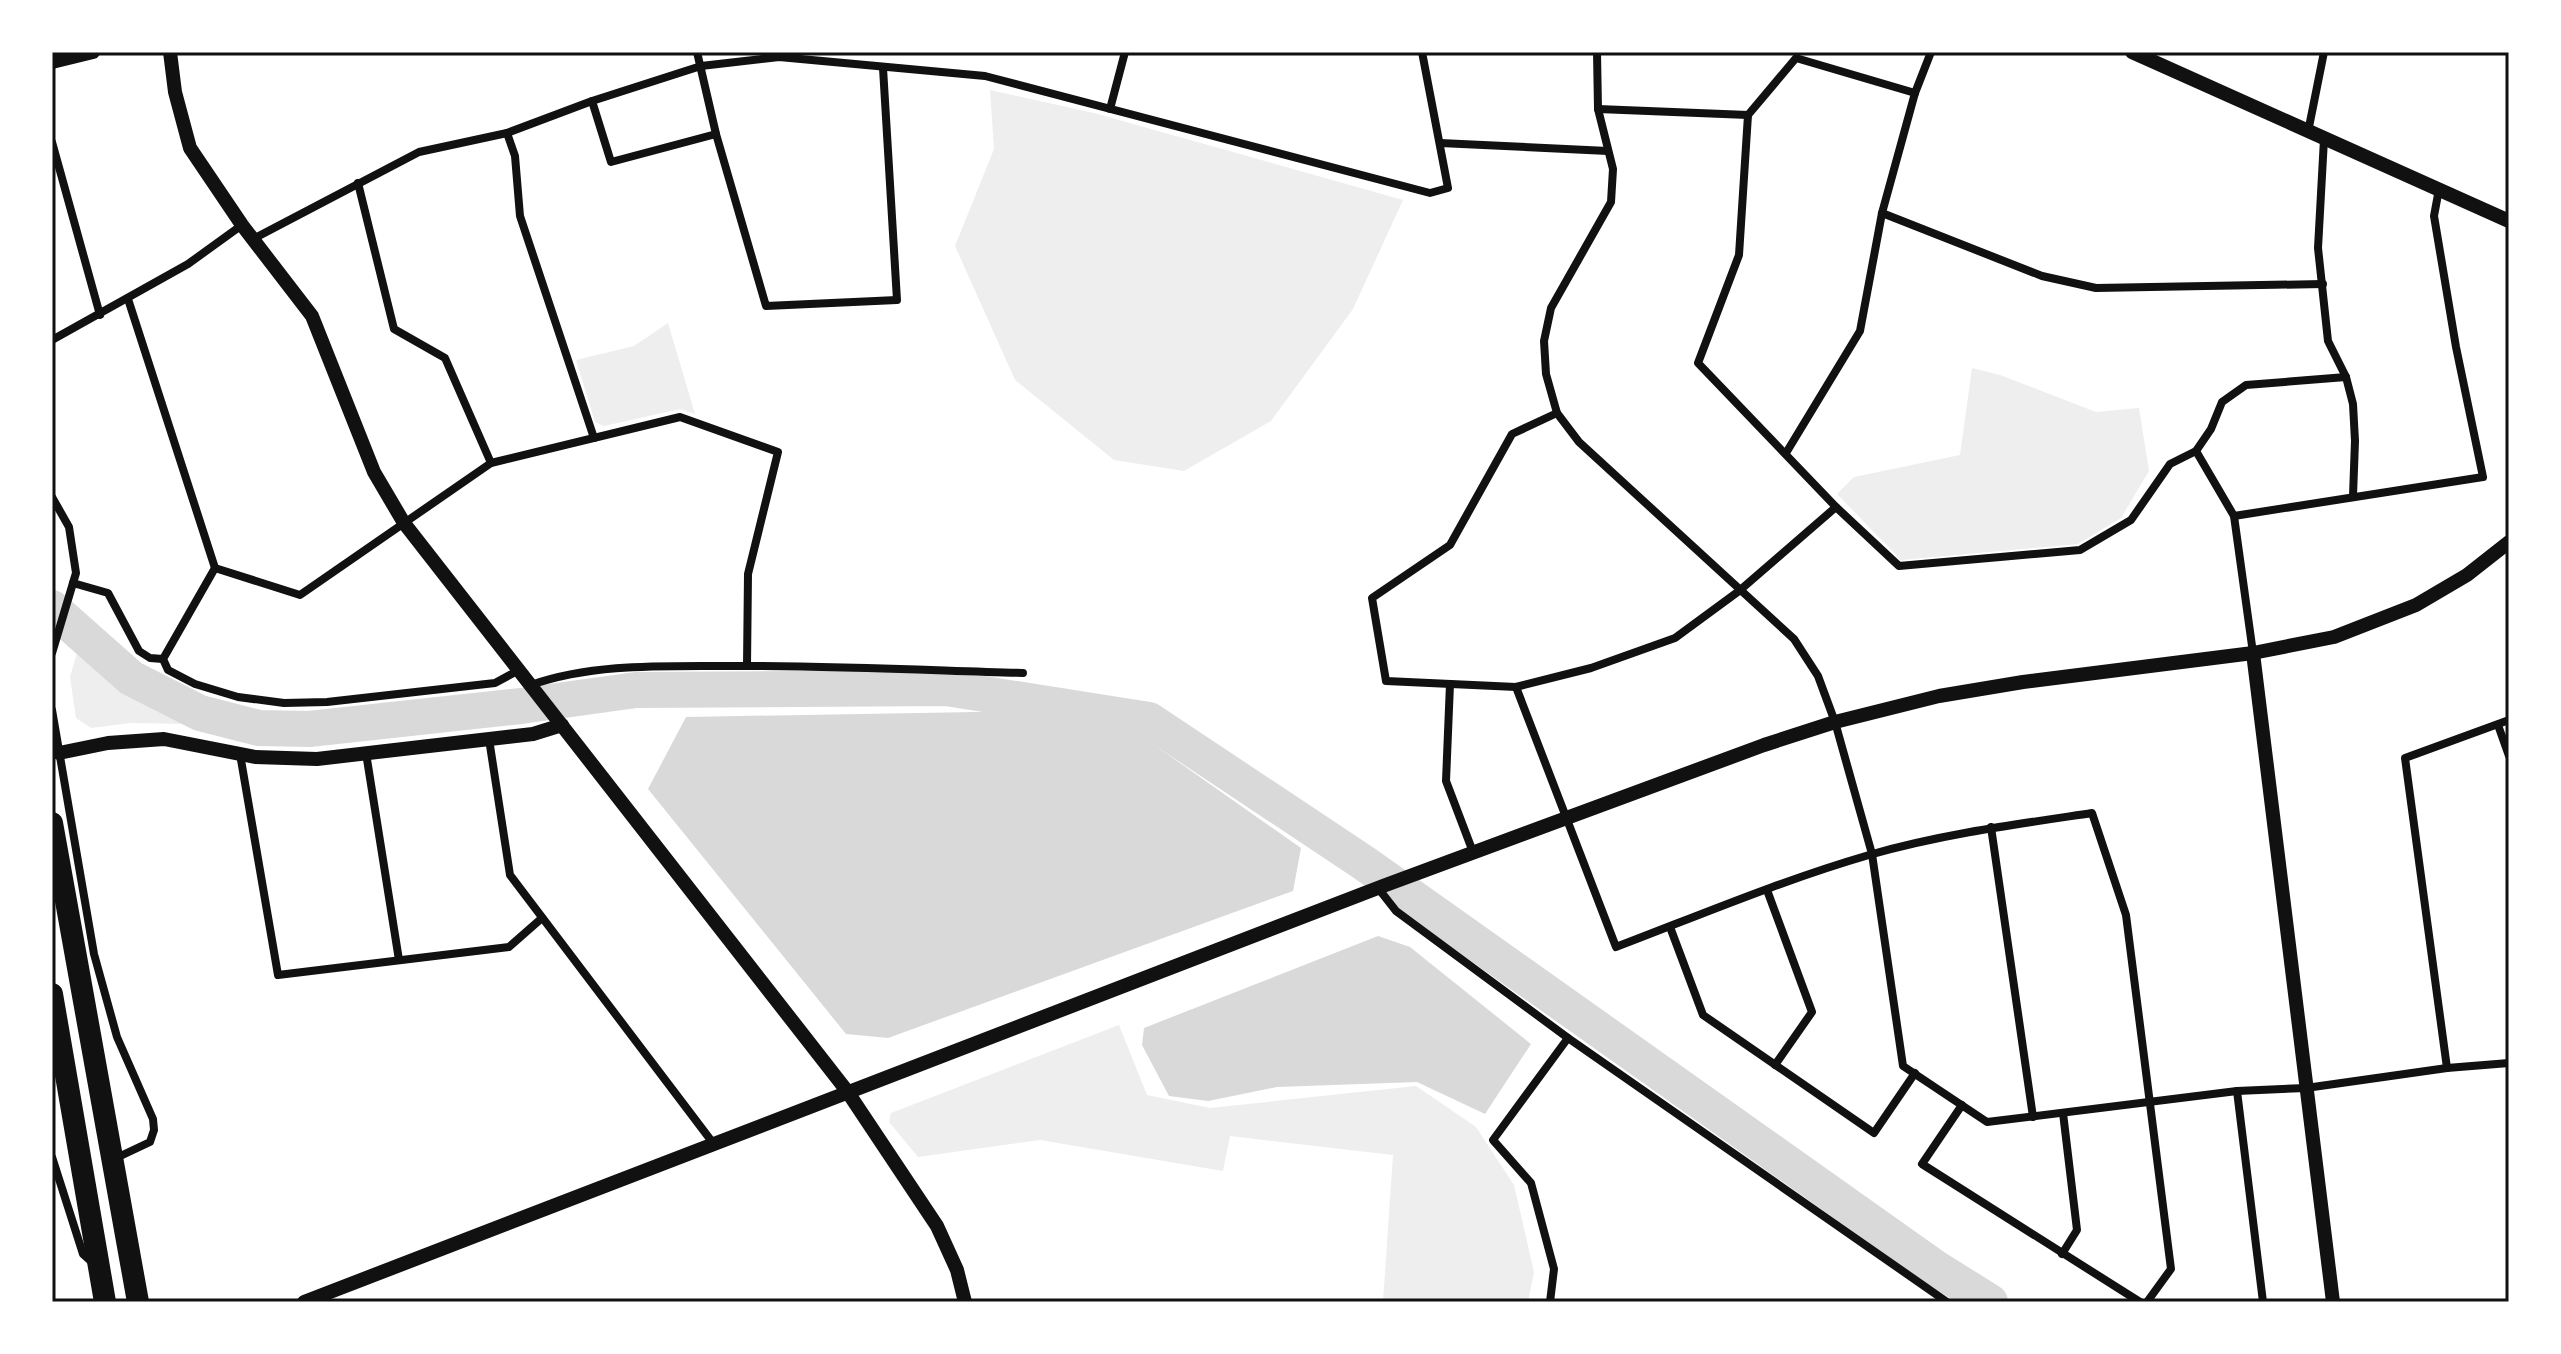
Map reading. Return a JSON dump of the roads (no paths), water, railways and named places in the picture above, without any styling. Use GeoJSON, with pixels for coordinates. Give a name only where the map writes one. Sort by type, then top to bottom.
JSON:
{"type":"FeatureCollection","features":[{"type":"Feature","properties":{"kind":"highway"},"geometry":{"type":"LineString","coordinates":[[52,823],[138,1302]]}},
{"type":"Feature","properties":{"kind":"highway"},"geometry":{"type":"LineString","coordinates":[[52,994],[105,1302]]}},
{"type":"Feature","properties":{"kind":"street"},"geometry":{"type":"LineString","coordinates":[[52,62],[93,52]]}},
{"type":"Feature","properties":{"kind":"street"},"geometry":{"type":"LineString","coordinates":[[170,52],[175,92],[190,148],[242,225],[312,316],[374,472],[404,523],[847,1091],[937,1226],[957,1270],[965,1302]]}},
{"type":"Feature","properties":{"kind":"street"},"geometry":{"type":"LineString","coordinates":[[697,52],[716,134],[766,306],[897,300],[883,68]]}},
{"type":"Feature","properties":{"kind":"street"},"geometry":{"type":"LineString","coordinates":[[1110,109],[1125,52]]}},
{"type":"Feature","properties":{"kind":"street"},"geometry":{"type":"LineString","coordinates":[[253,239],[419,152],[507,133],[592,101],[701,66],[780,54],[883,68],[985,76],[1430,193],[1448,188],[1422,52]]}},
{"type":"Feature","properties":{"kind":"street"},"geometry":{"type":"LineString","coordinates":[[1597,52],[1598,109],[1613,169],[1611,202],[1551,308],[1544,341],[1546,374],[1557,413],[1579,442],[1794,639],[1818,676],[1835,722],[1872,854],[1903,1066],[1987,1122],[2237,1091],[2306,1088],[2447,1068],[2509,1063]]}},
{"type":"Feature","properties":{"kind":"street"},"geometry":{"type":"LineString","coordinates":[[1786,453],[1860,331],[1882,213],[1915,93],[1931,52]]}},
{"type":"Feature","properties":{"kind":"street"},"geometry":{"type":"LineString","coordinates":[[2132,52],[2509,221]]}},
{"type":"Feature","properties":{"kind":"street"},"geometry":{"type":"LineString","coordinates":[[2308,132],[2324,52]]}},
{"type":"Feature","properties":{"kind":"street"},"geometry":{"type":"LineString","coordinates":[[1915,93],[1796,58],[1748,115],[1739,255],[1698,363],[1836,507],[1899,566],[2080,550],[2131,520],[2170,464],[2196,451],[2211,429],[2222,402],[2246,385],[2346,377]]}},
{"type":"Feature","properties":{"kind":"street"},"geometry":{"type":"LineString","coordinates":[[592,101],[611,162],[716,134]]}},
{"type":"Feature","properties":{"kind":"street"},"geometry":{"type":"LineString","coordinates":[[1598,109],[1748,115]]}},
{"type":"Feature","properties":{"kind":"street"},"geometry":{"type":"LineString","coordinates":[[507,133],[515,156],[520,216],[594,438]]}},
{"type":"Feature","properties":{"kind":"street"},"geometry":{"type":"LineString","coordinates":[[2324,139],[2318,248],[2328,341],[2346,377],[2353,404],[2353,496]]}},
{"type":"Feature","properties":{"kind":"street"},"geometry":{"type":"LineString","coordinates":[[52,142],[100,315]]}},
{"type":"Feature","properties":{"kind":"street"},"geometry":{"type":"LineString","coordinates":[[1440,143],[1608,151]]}},
{"type":"Feature","properties":{"kind":"street"},"geometry":{"type":"LineString","coordinates":[[358,183],[394,329],[445,358],[491,463]]}},
{"type":"Feature","properties":{"kind":"street"},"geometry":{"type":"LineString","coordinates":[[2234,516],[2483,477],[2456,347],[2434,216],[2439,189]]}},
{"type":"Feature","properties":{"kind":"street"},"geometry":{"type":"LineString","coordinates":[[1882,213],[2042,276],[2096,288],[2323,284]]}},
{"type":"Feature","properties":{"kind":"street"},"geometry":{"type":"LineString","coordinates":[[52,340],[188,264],[242,225]]}},
{"type":"Feature","properties":{"kind":"street"},"geometry":{"type":"LineString","coordinates":[[128,299],[215,568],[163,659]]}},
{"type":"Feature","properties":{"kind":"street"},"geometry":{"type":"LineString","coordinates":[[1557,413],[1512,434],[1450,545],[1372,598],[1386,681],[1516,687],[1591,668],[1675,638],[1739,591],[1836,507]]}},
{"type":"Feature","properties":{"kind":"street"},"geometry":{"type":"LineString","coordinates":[[215,568],[300,595],[491,463],[680,417],[778,452],[748,574],[747,665]]}},
{"type":"Feature","properties":{"kind":"street"},"geometry":{"type":"LineString","coordinates":[[2196,451],[2234,516],[2333,1302]]}},
{"type":"Feature","properties":{"kind":"street"},"geometry":{"type":"LineString","coordinates":[[52,497],[69,527],[76,573],[52,653]]}},
{"type":"Feature","properties":{"kind":"street"},"geometry":{"type":"LineString","coordinates":[[304,1302],[324,1298],[847,1091],[1568,816],[1835,722],[1939,696],[2023,682],[2253,653],[2334,637],[2416,605],[2467,575],[2509,542]]}},
{"type":"Feature","properties":{"kind":"street"},"geometry":{"type":"LineString","coordinates":[[73,583],[108,593],[139,651],[150,658],[163,659]]}},
{"type":"Feature","properties":{"kind":"street"},"geometry":{"type":"LineString","coordinates":[[163,659],[168,670],[195,684],[238,697],[284,703],[327,702],[495,683],[519,670]]}},
{"type":"Feature","properties":{"kind":"street"},"geometry":{"type":"LineString","coordinates":[[534,689],[559,675],[635,668],[747,665],[1023,673]]}},
{"type":"Feature","properties":{"kind":"street"},"geometry":{"type":"LineString","coordinates":[[1450,684],[1446,781],[1473,852]]}},
{"type":"Feature","properties":{"kind":"street"},"geometry":{"type":"LineString","coordinates":[[1516,687],[1616,947],[1872,854],[1991,827],[2092,813],[2126,915],[2171,1269],[2147,1302]]}},
{"type":"Feature","properties":{"kind":"street"},"geometry":{"type":"LineString","coordinates":[[52,710],[94,954],[117,1037],[153,1119],[154,1130],[150,1142],[112,1160]]}},
{"type":"Feature","properties":{"kind":"street"},"geometry":{"type":"LineString","coordinates":[[2447,1068],[2405,758],[2509,720]]}},
{"type":"Feature","properties":{"kind":"street"},"geometry":{"type":"LineString","coordinates":[[59,753],[124,741],[164,739],[240,754],[317,759],[533,734],[560,722]]}},
{"type":"Feature","properties":{"kind":"street"},"geometry":{"type":"LineString","coordinates":[[2498,725],[2509,756]]}},
{"type":"Feature","properties":{"kind":"street"},"geometry":{"type":"LineString","coordinates":[[489,739],[510,875],[713,1143]]}},
{"type":"Feature","properties":{"kind":"street"},"geometry":{"type":"LineString","coordinates":[[366,753],[399,960]]}},
{"type":"Feature","properties":{"kind":"street"},"geometry":{"type":"LineString","coordinates":[[240,754],[278,975],[509,947],[542,918]]}},
{"type":"Feature","properties":{"kind":"street"},"geometry":{"type":"LineString","coordinates":[[1991,827],[2033,1117]]}},
{"type":"Feature","properties":{"kind":"street"},"geometry":{"type":"LineString","coordinates":[[1381,887],[1396,911],[1568,1038],[1947,1302]]}},
{"type":"Feature","properties":{"kind":"street"},"geometry":{"type":"LineString","coordinates":[[1767,890],[1812,1012],[1775,1065]]}},
{"type":"Feature","properties":{"kind":"street"},"geometry":{"type":"LineString","coordinates":[[64,918],[87,914]]}},
{"type":"Feature","properties":{"kind":"street"},"geometry":{"type":"LineString","coordinates":[[1670,927],[1703,1015],[1874,1133],[1915,1073]]}},
{"type":"Feature","properties":{"kind":"street"},"geometry":{"type":"LineString","coordinates":[[1550,1302],[1554,1269],[1531,1183],[1493,1140],[1568,1038]]}},
{"type":"Feature","properties":{"kind":"street"},"geometry":{"type":"LineString","coordinates":[[2237,1091],[2263,1302]]}},
{"type":"Feature","properties":{"kind":"street"},"geometry":{"type":"LineString","coordinates":[[1962,1105],[1922,1164],[2140,1302]]}},
{"type":"Feature","properties":{"kind":"street"},"geometry":{"type":"LineString","coordinates":[[2062,1254],[2077,1230],[2063,1113]]}},
{"type":"Feature","properties":{"kind":"street"},"geometry":{"type":"LineString","coordinates":[[52,1157],[83,1254],[100,1271]]}},
{"type":"Feature","properties":{"kind":"waterway"},"geometry":{"type":"LineString","coordinates":[[52,608],[131,678],[200,713],[259,728],[309,729],[636,690],[946,688],[1149,720],[1364,863],[1934,1267],[1990,1302]]}}]}
